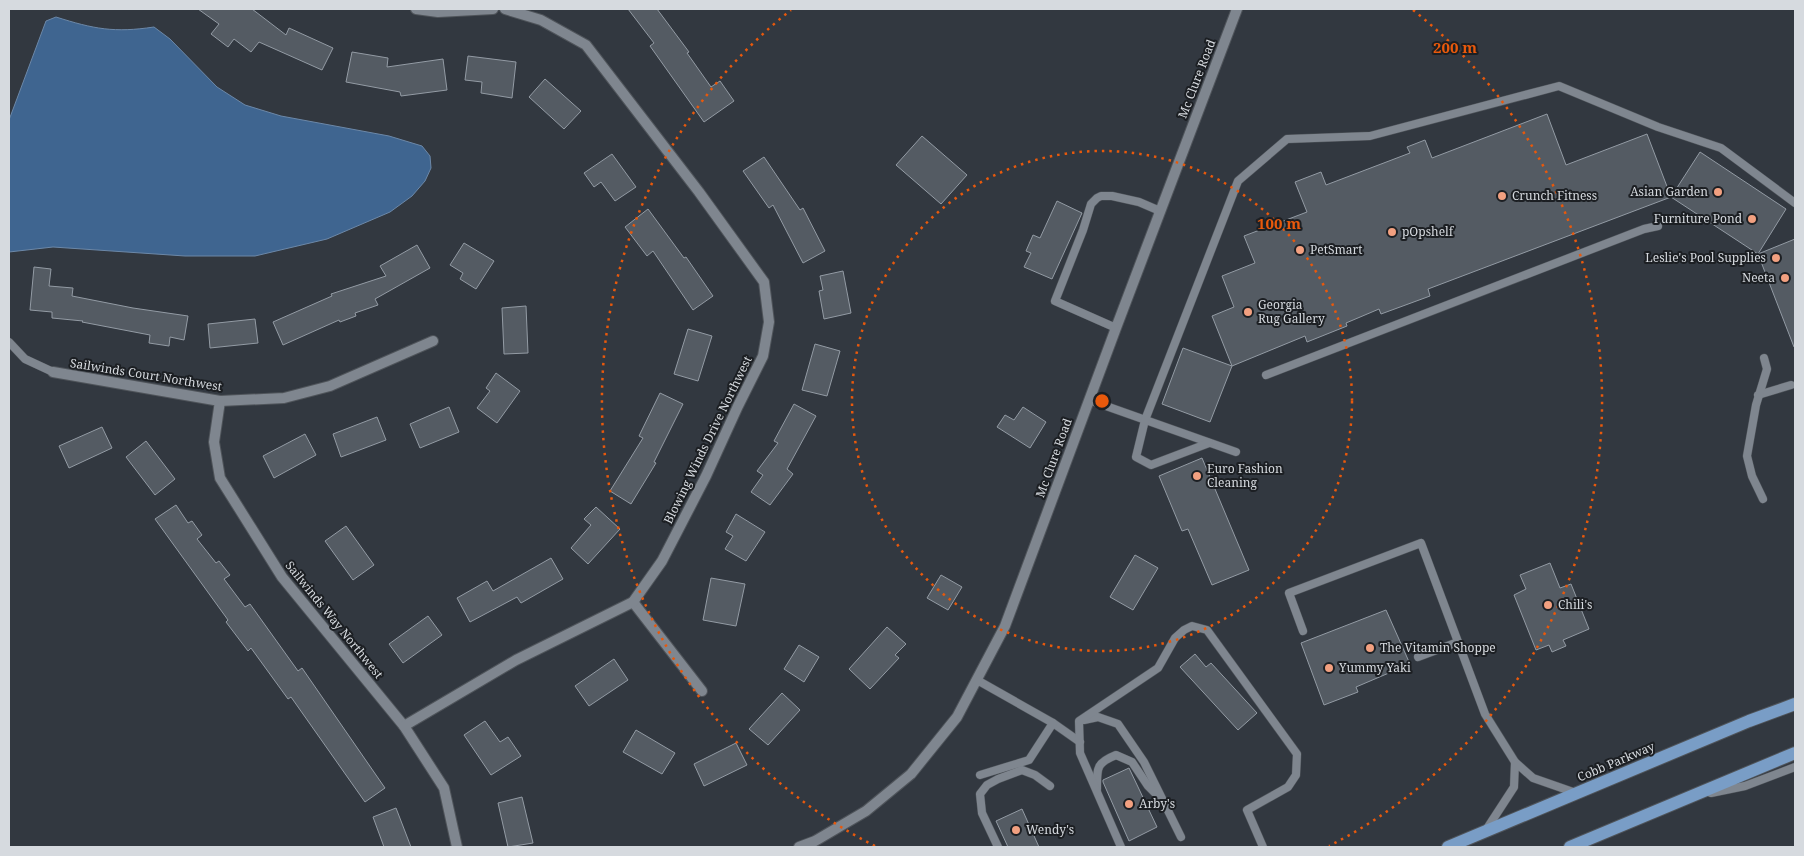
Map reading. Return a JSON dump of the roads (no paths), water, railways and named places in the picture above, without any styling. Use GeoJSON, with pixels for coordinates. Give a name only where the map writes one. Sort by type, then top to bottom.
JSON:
{"type":"FeatureCollection","features":[{"type":"Feature","properties":{"kind":"main road","name":"Cobb Parkway"},"geometry":{"type":"LineString","coordinates":[[1448,847],[1749,721],[1795,704]]}},
{"type":"Feature","properties":{"kind":"main road"},"geometry":{"type":"LineString","coordinates":[[1570,847],[1795,753]]}},
{"type":"Feature","properties":{"kind":"street"},"geometry":{"type":"LineString","coordinates":[[416,9],[438,12],[493,9]]}},
{"type":"Feature","properties":{"kind":"street","name":"Blowing Winds Drive Northwest"},"geometry":{"type":"LineString","coordinates":[[404,726],[516,660],[633,602],[662,561],[706,476],[763,356],[769,322],[764,282],[700,192],[586,44],[542,20],[505,9]]}},
{"type":"Feature","properties":{"kind":"street","name":"Mc Clure Road"},"geometry":{"type":"LineString","coordinates":[[799,847],[815,841],[866,811],[911,774],[957,717],[977,680],[1005,626],[1237,9]]}},
{"type":"Feature","properties":{"kind":"street","name":"Sailwinds Court Northwest"},"geometry":{"type":"LineString","coordinates":[[53,372],[220,401],[284,398],[330,386],[433,341]]}},
{"type":"Feature","properties":{"kind":"street","name":"Sailwinds Way Northwest"},"geometry":{"type":"LineString","coordinates":[[220,401],[214,442],[220,478],[282,577],[404,726],[444,788],[457,847]]}},
{"type":"Feature","properties":{"kind":"street"},"geometry":{"type":"LineString","coordinates":[[633,602],[702,691]]}},
{"type":"Feature","properties":{"kind":"lane"},"geometry":{"type":"LineString","coordinates":[[1209,442],[1151,465],[1136,457],[1145,420],[1238,181],[1287,139],[1370,136],[1560,86],[1658,127],[1721,148],[1795,203]]}},
{"type":"Feature","properties":{"kind":"lane"},"geometry":{"type":"LineString","coordinates":[[1116,328],[1055,301],[1083,230],[1087,213],[1091,204],[1102,196],[1112,196],[1139,202],[1160,211]]}},
{"type":"Feature","properties":{"kind":"lane"},"geometry":{"type":"LineString","coordinates":[[1266,375],[1644,228],[1658,226]]}},
{"type":"Feature","properties":{"kind":"lane"},"geometry":{"type":"LineString","coordinates":[[9,342],[25,359],[53,372]]}},
{"type":"Feature","properties":{"kind":"lane"},"geometry":{"type":"LineString","coordinates":[[1763,499],[1752,476],[1747,456],[1758,395],[1766,369],[1764,358]]}},
{"type":"Feature","properties":{"kind":"lane"},"geometry":{"type":"LineString","coordinates":[[1758,395],[1790,385]]}},
{"type":"Feature","properties":{"kind":"lane"},"geometry":{"type":"LineString","coordinates":[[1089,400],[1236,452]]}},
{"type":"Feature","properties":{"kind":"lane"},"geometry":{"type":"LineString","coordinates":[[1303,632],[1289,593],[1421,543],[1485,714],[1515,762],[1533,778],[1576,793]]}},
{"type":"Feature","properties":{"kind":"lane"},"geometry":{"type":"LineString","coordinates":[[1079,721],[1158,668],[1175,638],[1184,630],[1192,626],[1207,630],[1297,754],[1296,775],[1288,787],[1247,810],[1263,847]]}},
{"type":"Feature","properties":{"kind":"lane"},"geometry":{"type":"LineString","coordinates":[[1418,657],[1458,642]]}},
{"type":"Feature","properties":{"kind":"lane"},"geometry":{"type":"LineString","coordinates":[[977,680],[1053,723],[1080,742]]}},
{"type":"Feature","properties":{"kind":"lane"},"geometry":{"type":"LineString","coordinates":[[1079,721],[1098,718],[1118,724],[1144,762],[1181,837]]}},
{"type":"Feature","properties":{"kind":"lane"},"geometry":{"type":"LineString","coordinates":[[1079,721],[1080,753],[1121,847]]}},
{"type":"Feature","properties":{"kind":"lane"},"geometry":{"type":"LineString","coordinates":[[980,775],[1029,760],[1053,723]]}},
{"type":"Feature","properties":{"kind":"lane"},"geometry":{"type":"LineString","coordinates":[[1097,792],[1097,770],[1103,760],[1116,755],[1132,762],[1148,786],[1165,804]]}},
{"type":"Feature","properties":{"kind":"lane"},"geometry":{"type":"LineString","coordinates":[[1485,832],[1514,786],[1515,762]]}},
{"type":"Feature","properties":{"kind":"lane"},"geometry":{"type":"LineString","coordinates":[[1689,797],[1745,786],[1795,767]]}},
{"type":"Feature","properties":{"kind":"lane"},"geometry":{"type":"LineString","coordinates":[[998,847],[982,813],[980,794],[987,785],[1022,770],[1035,775],[1050,786]]}},
{"type":"Feature","properties":{"kind":"water"},"geometry":{"type":"Polygon","coordinates":[[[56,17],[104,29],[127,30],[154,27],[170,39],[217,87],[245,105],[281,116],[389,136],[422,146],[430,156],[431,168],[425,181],[412,196],[390,212],[327,239],[255,256],[185,256],[53,247],[9,252],[9,120],[46,21],[56,17]]]}},
{"type":"Feature","properties":{"kind":"place","name":"Asian Garden"},"geometry":{"type":"Point","coordinates":[1718,192]}},
{"type":"Feature","properties":{"kind":"place","name":"Crunch Fitness"},"geometry":{"type":"Point","coordinates":[1502,196]}},
{"type":"Feature","properties":{"kind":"place","name":"Furniture Pond"},"geometry":{"type":"Point","coordinates":[1752,219]}},
{"type":"Feature","properties":{"kind":"place","name":"pOpshelf"},"geometry":{"type":"Point","coordinates":[1392,232]}},
{"type":"Feature","properties":{"kind":"place","name":"PetSmart"},"geometry":{"type":"Point","coordinates":[1300,250]}},
{"type":"Feature","properties":{"kind":"place","name":"Leslie's Pool Supplies"},"geometry":{"type":"Point","coordinates":[1776,258]}},
{"type":"Feature","properties":{"kind":"place","name":"Neeta"},"geometry":{"type":"Point","coordinates":[1785,278]}},
{"type":"Feature","properties":{"kind":"place","name":"Georgia Rug Gallery"},"geometry":{"type":"Point","coordinates":[1248,312]}},
{"type":"Feature","properties":{"kind":"place","name":"Euro Fashion Cleaning"},"geometry":{"type":"Point","coordinates":[1197,476]}},
{"type":"Feature","properties":{"kind":"place","name":"Chili's"},"geometry":{"type":"Point","coordinates":[1548,605]}},
{"type":"Feature","properties":{"kind":"place","name":"The Vitamin Shoppe"},"geometry":{"type":"Point","coordinates":[1370,648]}},
{"type":"Feature","properties":{"kind":"place","name":"Yummy Yaki"},"geometry":{"type":"Point","coordinates":[1329,668]}},
{"type":"Feature","properties":{"kind":"place","name":"Arby's"},"geometry":{"type":"Point","coordinates":[1129,804]}},
{"type":"Feature","properties":{"kind":"place","name":"Wendy's"},"geometry":{"type":"Point","coordinates":[1016,830]}}]}
